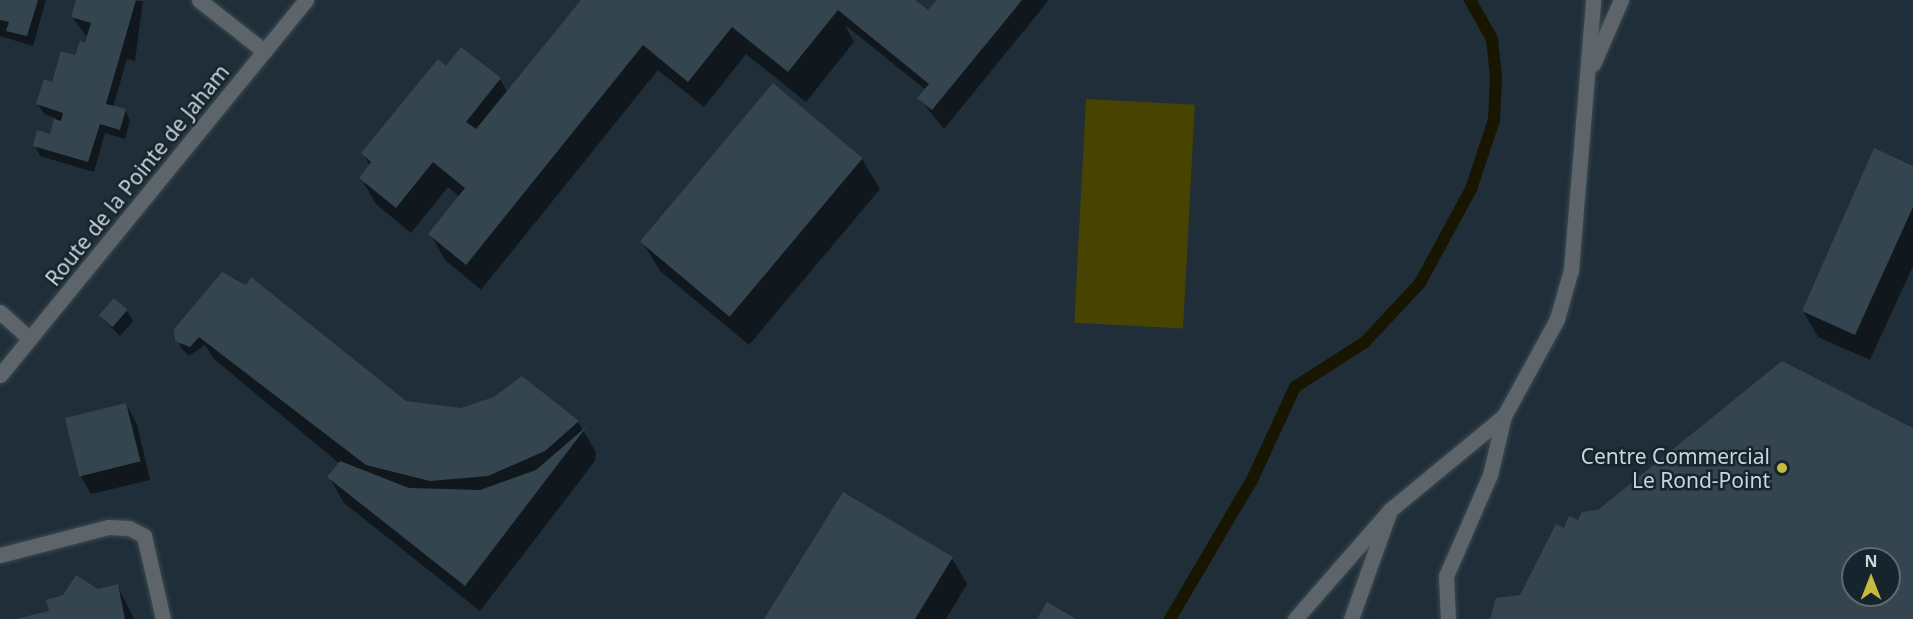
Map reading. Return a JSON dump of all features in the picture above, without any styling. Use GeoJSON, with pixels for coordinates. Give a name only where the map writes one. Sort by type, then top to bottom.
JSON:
{"type":"FeatureCollection","features":[{"type":"Feature","properties":{"kind":"street"},"geometry":{"type":"LineString","coordinates":[[199,0],[264,51]]}},
{"type":"Feature","properties":{"kind":"street","name":"Route de la Pointe de Jaham"},"geometry":{"type":"LineString","coordinates":[[0,375],[306,0]]}},
{"type":"Feature","properties":{"kind":"street"},"geometry":{"type":"LineString","coordinates":[[1448,619],[1446,576],[1490,474],[1504,416],[1557,319],[1571,270],[1593,0]]}},
{"type":"Feature","properties":{"kind":"street"},"geometry":{"type":"LineString","coordinates":[[1588,75],[1621,0]]}},
{"type":"Feature","properties":{"kind":"street"},"geometry":{"type":"LineString","coordinates":[[0,312],[30,339]]}},
{"type":"Feature","properties":{"kind":"street"},"geometry":{"type":"LineString","coordinates":[[1295,619],[1390,510],[1504,416]]}},
{"type":"Feature","properties":{"kind":"street"},"geometry":{"type":"LineString","coordinates":[[1351,619],[1390,510]]}},
{"type":"Feature","properties":{"kind":"street"},"geometry":{"type":"LineString","coordinates":[[0,555],[108,527],[129,528],[144,536],[163,619]]}},
{"type":"Feature","properties":{"kind":"shaded area"},"geometry":{"type":"Polygon","coordinates":[[[1086,99],[1195,105],[1183,328],[1074,323],[1086,99]]]}},
{"type":"Feature","properties":{"kind":"building"},"geometry":{"type":"Polygon","coordinates":[[[0,0],[38,0],[27,36],[6,31],[9,22],[0,20],[0,0]]]}},
{"type":"Feature","properties":{"kind":"building"},"geometry":{"type":"Polygon","coordinates":[[[76,0],[136,0],[106,104],[126,109],[120,130],[100,124],[88,162],[33,146],[37,130],[50,134],[54,119],[61,121],[63,113],[36,104],[44,79],[52,82],[61,51],[75,55],[80,41],[85,42],[91,23],[71,17],[76,0]]]}},
{"type":"Feature","properties":{"kind":"building"},"geometry":{"type":"Polygon","coordinates":[[[581,0],[915,0],[928,10],[937,0],[1022,0],[932,110],[917,98],[929,84],[838,10],[788,72],[732,27],[688,82],[643,45],[466,265],[428,234],[465,188],[433,162],[396,208],[359,178],[371,162],[361,153],[438,59],[446,66],[461,47],[501,78],[466,122],[476,129],[581,0]]]}},
{"type":"Feature","properties":{"kind":"building"},"geometry":{"type":"Polygon","coordinates":[[[773,83],[863,158],[730,317],[640,242],[773,83]]]}},
{"type":"Feature","properties":{"kind":"building"},"geometry":{"type":"Polygon","coordinates":[[[1874,148],[1913,166],[1913,207],[1855,335],[1802,311],[1874,148]]]}},
{"type":"Feature","properties":{"kind":"building"},"geometry":{"type":"Polygon","coordinates":[[[222,272],[246,285],[251,277],[406,401],[461,408],[494,397],[522,376],[579,421],[545,451],[488,476],[430,481],[366,465],[199,337],[190,347],[175,341],[174,329],[222,272]]]}},
{"type":"Feature","properties":{"kind":"building"},"geometry":{"type":"Polygon","coordinates":[[[114,298],[128,310],[112,327],[99,315],[114,298]]]}},
{"type":"Feature","properties":{"kind":"building","name":"Centre Commercial Le Rond-Point"},"geometry":{"type":"Polygon","coordinates":[[[1782,361],[1913,428],[1913,619],[1490,619],[1496,598],[1520,595],[1556,524],[1564,528],[1569,516],[1578,520],[1582,512],[1598,510],[1782,361]]]}},
{"type":"Feature","properties":{"kind":"building"},"geometry":{"type":"Polygon","coordinates":[[[126,403],[141,461],[79,476],[65,418],[126,403]]]}},
{"type":"Feature","properties":{"kind":"building"},"geometry":{"type":"Polygon","coordinates":[[[587,426],[465,586],[327,477],[340,461],[409,488],[480,490],[536,470],[587,426]]]}},
{"type":"Feature","properties":{"kind":"building"},"geometry":{"type":"Polygon","coordinates":[[[843,492],[953,557],[915,619],[764,619],[843,492]]]}},
{"type":"Feature","properties":{"kind":"building"},"geometry":{"type":"Polygon","coordinates":[[[76,575],[98,589],[118,584],[125,619],[16,619],[49,611],[46,600],[63,595],[76,575]]]}},
{"type":"Feature","properties":{"kind":"building"},"geometry":{"type":"Polygon","coordinates":[[[1047,602],[1076,619],[1037,619],[1047,602]]]}},
{"type":"Feature","properties":{"kind":"waterway"},"geometry":{"type":"LineString","coordinates":[[1170,619],[1252,480],[1295,387],[1365,342],[1420,283],[1471,189],[1494,120],[1496,77],[1492,39],[1470,0]]}},
{"type":"Feature","properties":{"kind":"place","name":"Centre Commercial Le Rond-Point"},"geometry":{"type":"Point","coordinates":[1782,468]}}]}
